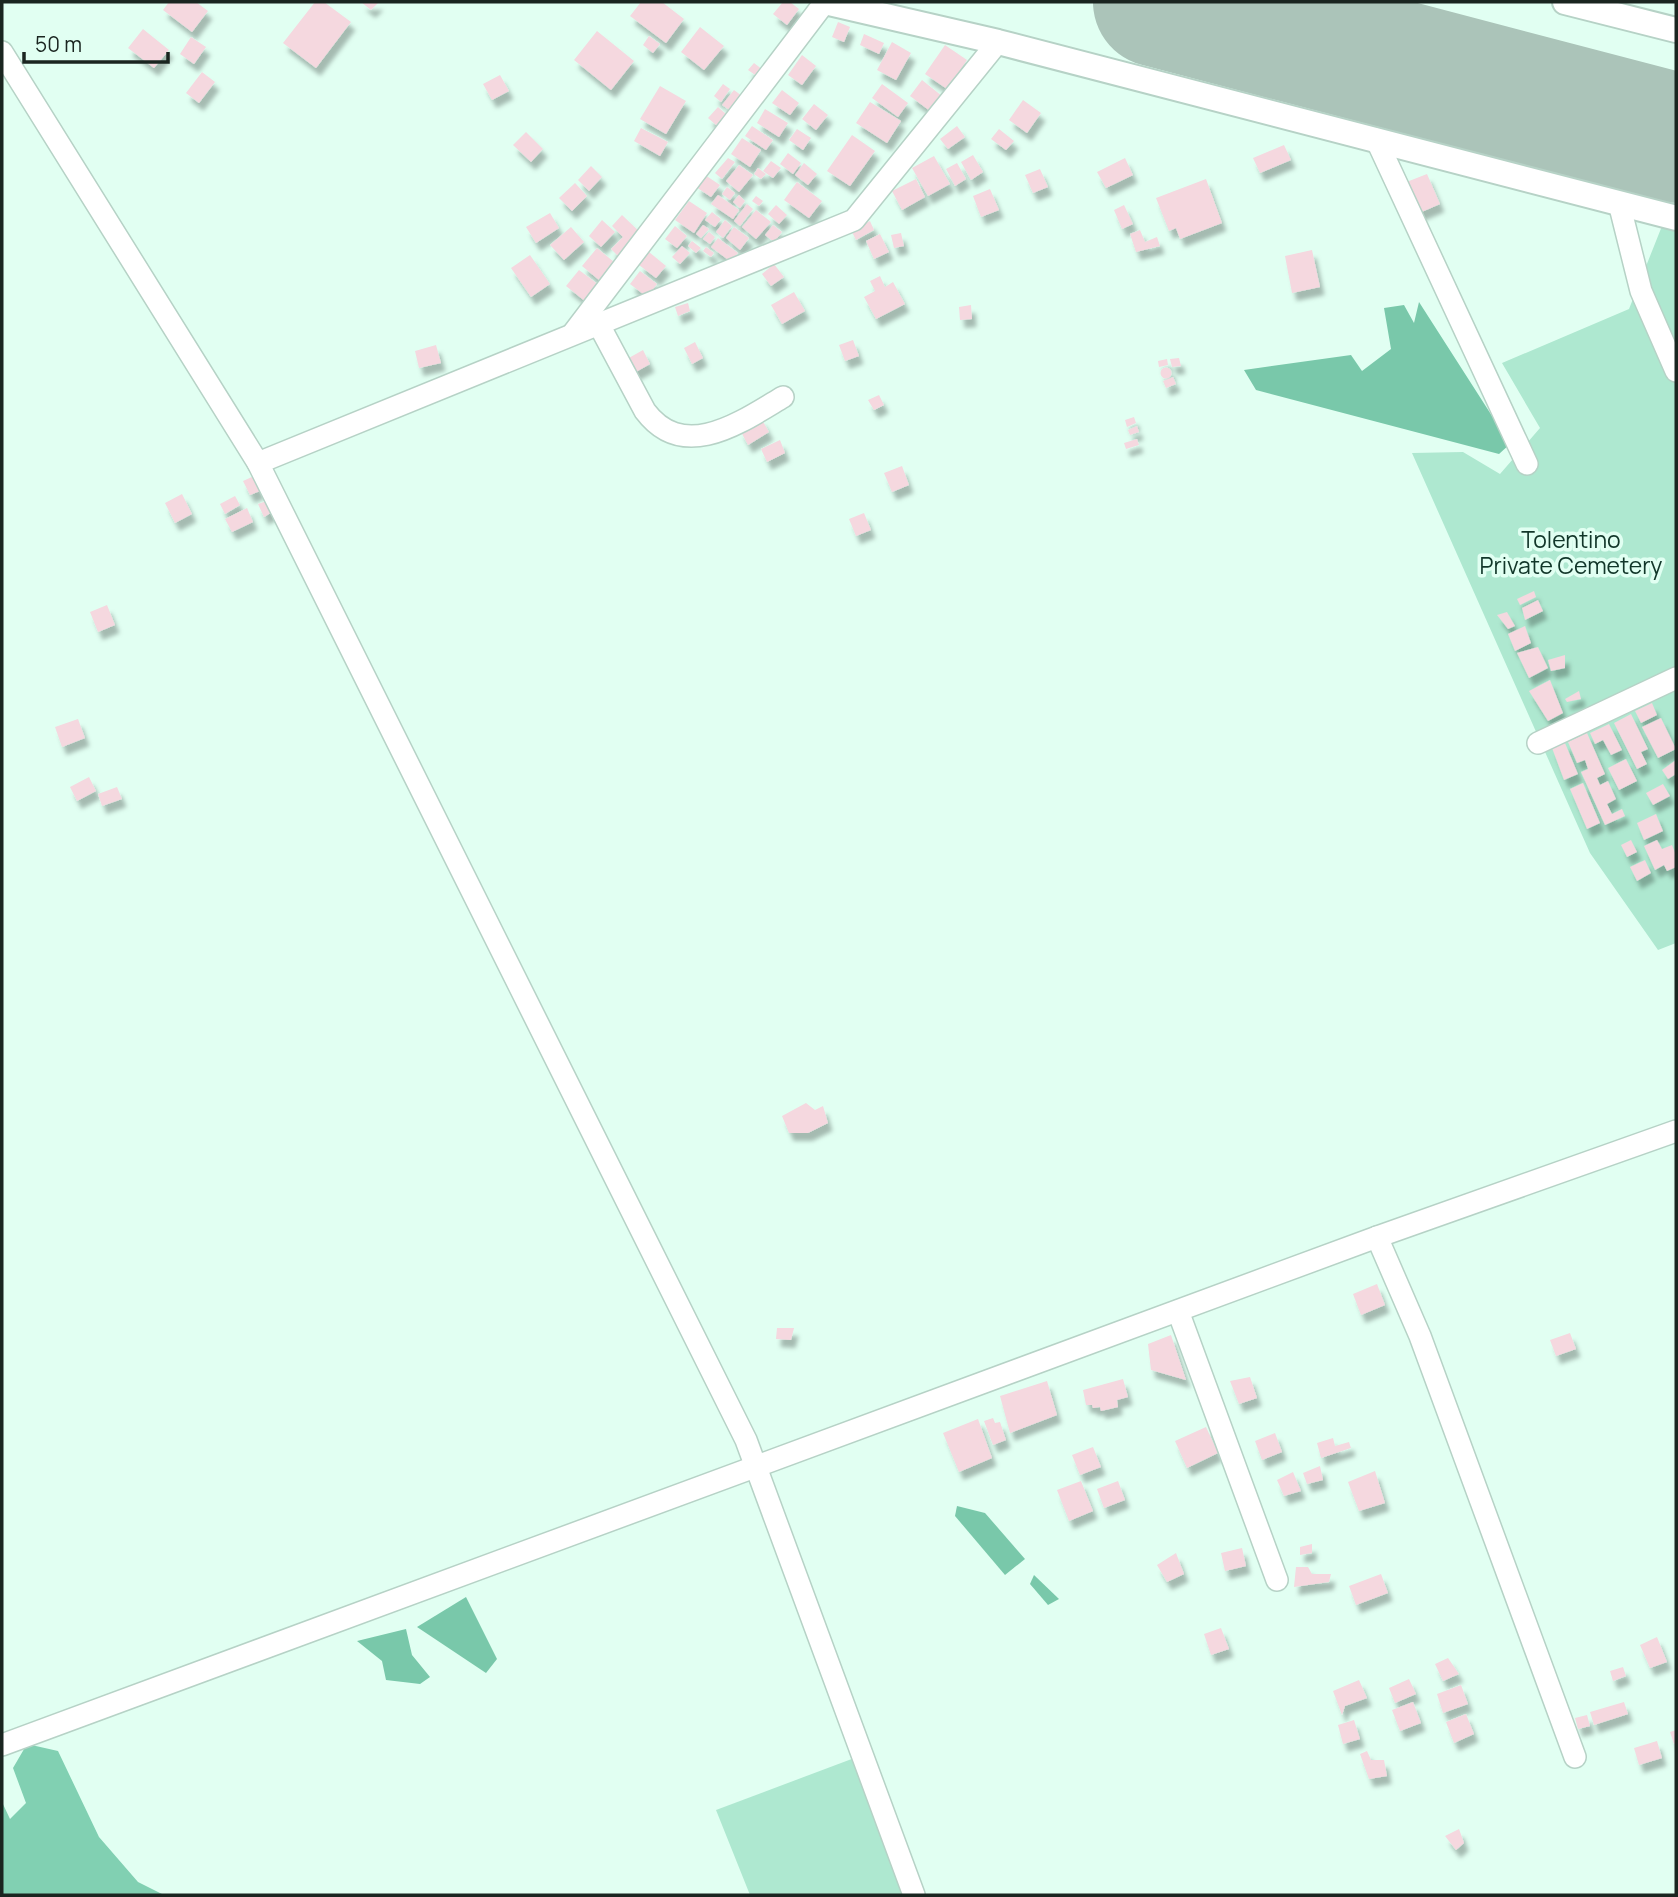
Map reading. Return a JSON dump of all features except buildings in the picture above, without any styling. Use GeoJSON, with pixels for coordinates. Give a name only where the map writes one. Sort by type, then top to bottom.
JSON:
{"type":"FeatureCollection","features":[{"type":"Feature","properties":{"kind":"street"},"geometry":{"type":"LineString","coordinates":[[573,333],[825,2],[998,42],[1676,218]]}},
{"type":"Feature","properties":{"kind":"street"},"geometry":{"type":"LineString","coordinates":[[1571,2],[1676,30]]}},
{"type":"Feature","properties":{"kind":"street"},"geometry":{"type":"LineString","coordinates":[[258,463],[854,220],[998,42]]}},
{"type":"Feature","properties":{"kind":"street"},"geometry":{"type":"LineString","coordinates":[[2,52],[258,463],[746,1440],[914,1895]]}},
{"type":"Feature","properties":{"kind":"street"},"geometry":{"type":"LineString","coordinates":[[1377,139],[1527,464]]}},
{"type":"Feature","properties":{"kind":"street"},"geometry":{"type":"LineString","coordinates":[[1619,203],[1641,291],[1676,371]]}},
{"type":"Feature","properties":{"kind":"street"},"geometry":{"type":"LineString","coordinates":[[598,323],[645,411],[655,424],[668,433],[692,436],[723,431],[783,397]]}},
{"type":"Feature","properties":{"kind":"street"},"geometry":{"type":"LineString","coordinates":[[1538,743],[1676,678]]}},
{"type":"Feature","properties":{"kind":"street"},"geometry":{"type":"LineString","coordinates":[[2,1745],[756,1469],[1377,1237],[1676,1131]]}},
{"type":"Feature","properties":{"kind":"street"},"geometry":{"type":"LineString","coordinates":[[1377,1237],[1420,1336],[1575,1757]]}},
{"type":"Feature","properties":{"kind":"street"},"geometry":{"type":"LineString","coordinates":[[1178,1311],[1277,1580]]}},
{"type":"Feature","properties":{"kind":"green space","name":"Tolentino Private Cemetery"},"geometry":{"type":"Polygon","coordinates":[[[1662,226],[1676,230],[1676,943],[1658,950],[1590,853],[1412,453],[1463,452],[1500,474],[1540,428],[1502,363],[1629,309],[1662,226]]]}},
{"type":"Feature","properties":{"kind":"green space"},"geometry":{"type":"Polygon","coordinates":[[[857,1757],[907,1895],[750,1895],[716,1810],[857,1757]]]}},
{"type":"Feature","properties":{"kind":"shaded area"},"geometry":{"type":"Polygon","coordinates":[[[1419,302],[1510,444],[1499,454],[1256,390],[1244,370],[1351,355],[1362,371],[1391,349],[1384,308],[1404,305],[1414,323],[1419,302]]]}},
{"type":"Feature","properties":{"kind":"shaded area"},"geometry":{"type":"Polygon","coordinates":[[[957,1506],[985,1513],[1025,1559],[1005,1575],[955,1516],[957,1506]]]}},
{"type":"Feature","properties":{"kind":"shaded area"},"geometry":{"type":"Polygon","coordinates":[[[1034,1575],[1059,1599],[1048,1605],[1030,1584],[1034,1575]]]}},
{"type":"Feature","properties":{"kind":"shaded area"},"geometry":{"type":"Polygon","coordinates":[[[466,1597],[497,1659],[486,1673],[417,1627],[466,1597]]]}},
{"type":"Feature","properties":{"kind":"shaded area"},"geometry":{"type":"Polygon","coordinates":[[[406,1629],[412,1655],[430,1677],[420,1684],[386,1680],[382,1661],[357,1641],[406,1629]]]}},
{"type":"Feature","properties":{"kind":"shaded area"},"geometry":{"type":"Polygon","coordinates":[[[27,1744],[58,1751],[99,1837],[138,1882],[164,1895],[2,1895],[2,1802],[10,1819],[26,1803],[13,1768],[27,1744]]]}},
{"type":"Feature","properties":{"kind":"runway"},"geometry":{"type":"LineString","coordinates":[[1158,2],[1676,138]]}}]}
